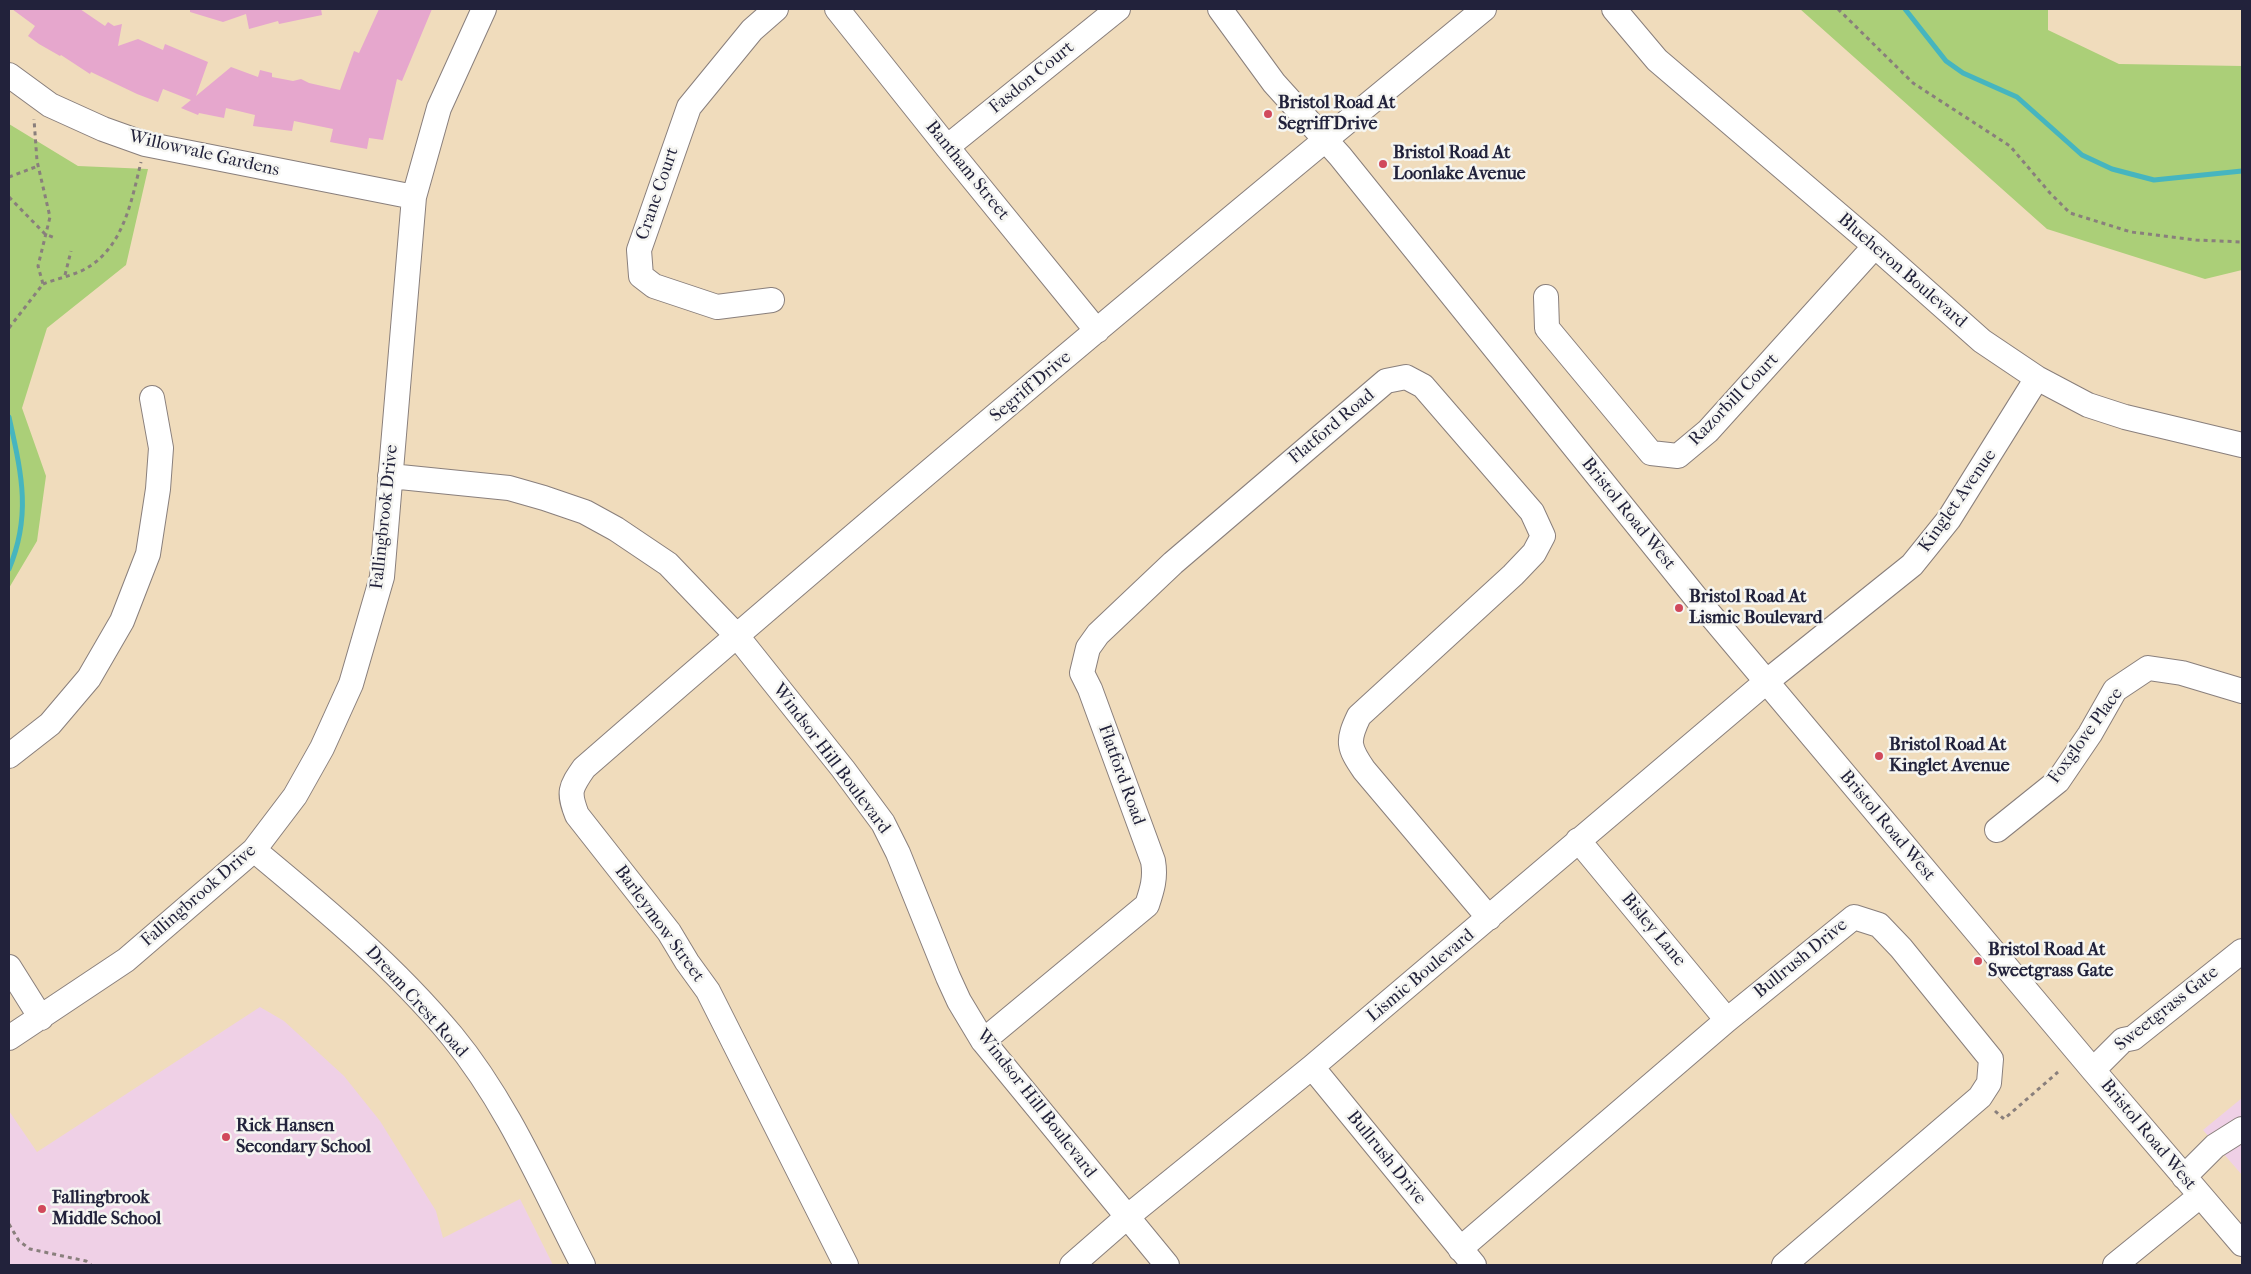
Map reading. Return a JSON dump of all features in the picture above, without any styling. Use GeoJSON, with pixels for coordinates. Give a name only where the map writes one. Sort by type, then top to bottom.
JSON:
{"type":"FeatureCollection","features":[{"type":"Feature","properties":{"kind":"street","name":"Fallingbrook Drive"},"geometry":{"type":"LineString","coordinates":[[9,1038],[126,960],[254,850],[295,796],[322,748],[351,684],[382,577],[414,196],[439,108],[484,9]]}},
{"type":"Feature","properties":{"kind":"street","name":"Crane Court"},"geometry":{"type":"LineString","coordinates":[[772,300],[717,307],[654,286],[641,276],[639,250],[689,107],[752,30],[776,9]]}},
{"type":"Feature","properties":{"kind":"street","name":"Bantham Street"},"geometry":{"type":"LineString","coordinates":[[837,9],[1098,331]]}},
{"type":"Feature","properties":{"kind":"street","name":"Fasdon Court"},"geometry":{"type":"LineString","coordinates":[[947,147],[1118,9]]}},
{"type":"Feature","properties":{"kind":"street","name":"Bristol Road West"},"geometry":{"type":"LineString","coordinates":[[1220,9],[1274,83],[1326,140],[1697,599],[2184,1178],[2241,1241]]}},
{"type":"Feature","properties":{"kind":"street","name":"Segriff Drive"},"geometry":{"type":"LineString","coordinates":[[737,636],[1098,331],[1484,9]]}},
{"type":"Feature","properties":{"kind":"street","name":"Blueheron Boulevard"},"geometry":{"type":"LineString","coordinates":[[1614,9],[1657,60],[1876,246],[1982,341],[2037,378],[2088,405],[2125,417],[2242,445]]}},
{"type":"Feature","properties":{"kind":"street","name":"Willowvale Gardens"},"geometry":{"type":"LineString","coordinates":[[9,75],[50,105],[102,130],[145,144],[414,196]]}},
{"type":"Feature","properties":{"kind":"street","name":"Razorbill Court"},"geometry":{"type":"LineString","coordinates":[[1546,297],[1547,328],[1651,453],[1678,456],[1708,431],[1876,246]]}},
{"type":"Feature","properties":{"kind":"street","name":"Flatford Road"},"geometry":{"type":"LineString","coordinates":[[983,1041],[1147,905],[1152,890],[1156,875],[1153,861],[1090,688],[1082,673],[1088,648],[1098,634],[1173,563],[1386,382],[1406,378],[1423,386],[1532,512],[1543,536],[1534,553],[1513,575],[1359,716],[1350,735],[1354,755],[1364,770],[1489,918]]}},
{"type":"Feature","properties":{"kind":"street","name":"Kinglet Avenue"},"geometry":{"type":"LineString","coordinates":[[1766,682],[1912,566],[1949,519],[2037,378]]}},
{"type":"Feature","properties":{"kind":"street"},"geometry":{"type":"LineString","coordinates":[[9,756],[50,724],[89,678],[122,620],[148,554],[158,489],[161,448],[152,398]]}},
{"type":"Feature","properties":{"kind":"street","name":"Windsor Hill Boulevard"},"geometry":{"type":"LineString","coordinates":[[390,476],[509,488],[585,512],[616,529],[668,564],[737,636],[843,769],[883,823],[898,853],[952,985],[983,1041],[1166,1265]]}},
{"type":"Feature","properties":{"kind":"street","name":"Barleymow Street"},"geometry":{"type":"LineString","coordinates":[[737,636],[584,768],[573,785],[570,798],[577,815],[669,932],[686,962],[708,991],[846,1265]]}},
{"type":"Feature","properties":{"kind":"street","name":"Foxglove Place"},"geometry":{"type":"LineString","coordinates":[[1997,830],[2058,781],[2090,734],[2115,690],[2148,668],[2182,673],[2242,691]]}},
{"type":"Feature","properties":{"kind":"street","name":"Lismic Boulevard"},"geometry":{"type":"LineString","coordinates":[[1072,1265],[1127,1217],[1312,1067],[1766,682]]}},
{"type":"Feature","properties":{"kind":"street","name":"Bisley Lane"},"geometry":{"type":"LineString","coordinates":[[1578,840],[1727,1020]]}},
{"type":"Feature","properties":{"kind":"street","name":"Dream Crest Road"},"geometry":{"type":"LineString","coordinates":[[254,850],[386,964],[452,1037],[508,1119],[583,1265]]}},
{"type":"Feature","properties":{"kind":"street","name":"Bullrush Drive"},"geometry":{"type":"LineString","coordinates":[[1312,1067],[1467,1257],[1727,1020],[1854,917],[1879,925],[1901,948],[1991,1059],[1988,1083],[1980,1097],[1784,1265]]}},
{"type":"Feature","properties":{"kind":"street","name":"Sweetgrass Gate"},"geometry":{"type":"LineString","coordinates":[[2093,1070],[2123,1040],[2133,1038],[2242,950]]}},
{"type":"Feature","properties":{"kind":"street"},"geometry":{"type":"LineString","coordinates":[[9,968],[41,1018]]}},
{"type":"Feature","properties":{"kind":"street"},"geometry":{"type":"LineString","coordinates":[[2184,1178],[2215,1146],[2242,1129]]}},
{"type":"Feature","properties":{"kind":"street","name":"Bristol Road West"},"geometry":{"type":"LineString","coordinates":[[2115,1265],[2200,1196]]}},
{"type":"Feature","properties":{"kind":"path"},"geometry":{"type":"LineString","coordinates":[[1838,9],[1913,83],[2010,146],[2050,193],[2070,212],[2131,232],[2196,240],[2242,242]]}},
{"type":"Feature","properties":{"kind":"path"},"geometry":{"type":"LineString","coordinates":[[36,95],[34,116],[38,166],[50,217],[38,266],[43,284]]}},
{"type":"Feature","properties":{"kind":"path"},"geometry":{"type":"LineString","coordinates":[[9,328],[43,284],[88,268],[112,246],[129,210],[145,144]]}},
{"type":"Feature","properties":{"kind":"path"},"geometry":{"type":"LineString","coordinates":[[9,177],[38,166]]}},
{"type":"Feature","properties":{"kind":"path"},"geometry":{"type":"LineString","coordinates":[[9,197],[45,234],[54,238]]}},
{"type":"Feature","properties":{"kind":"path"},"geometry":{"type":"LineString","coordinates":[[65,276],[71,252]]}},
{"type":"Feature","properties":{"kind":"path"},"geometry":{"type":"LineString","coordinates":[[1980,1097],[2004,1119],[2058,1072]]}},
{"type":"Feature","properties":{"kind":"path"},"geometry":{"type":"LineString","coordinates":[[9,1224],[20,1241],[30,1249],[86,1260],[91,1265]]}},
{"type":"Feature","properties":{"kind":"shaded area","name":"Rick Hansen Secondary School"},"geometry":{"type":"Polygon","coordinates":[[[260,1007],[284,1021],[344,1076],[380,1121],[436,1211],[443,1238],[520,1199],[553,1265],[9,1265],[9,1111],[37,1152],[260,1007]]]}},
{"type":"Feature","properties":{"kind":"shaded area"},"geometry":{"type":"Polygon","coordinates":[[[2242,1098],[2242,1175],[2203,1130],[2242,1098]]]}},
{"type":"Feature","properties":{"kind":"green space"},"geometry":{"type":"Polygon","coordinates":[[[1800,9],[2048,9],[2048,30],[2119,64],[2242,66],[2242,270],[2205,279],[2047,229],[1800,9]]]}},
{"type":"Feature","properties":{"kind":"green space"},"geometry":{"type":"Polygon","coordinates":[[[9,124],[78,166],[148,169],[126,265],[47,328],[22,408],[46,476],[37,541],[9,588],[9,124]]]}},
{"type":"Feature","properties":{"kind":"building"},"geometry":{"type":"Polygon","coordinates":[[[12,9],[80,9],[105,26],[108,22],[114,26],[122,24],[118,46],[138,39],[163,50],[165,44],[208,62],[196,96],[231,67],[258,77],[260,70],[272,73],[272,77],[293,81],[301,79],[309,83],[340,90],[354,51],[359,53],[379,9],[432,9],[402,81],[397,79],[383,140],[369,138],[367,149],[330,142],[333,129],[294,121],[292,131],[253,126],[255,115],[226,108],[224,118],[199,113],[198,115],[181,108],[191,100],[163,89],[158,102],[137,94],[91,72],[90,74],[61,55],[39,44],[28,36],[35,26],[12,9]]]}},
{"type":"Feature","properties":{"kind":"building"},"geometry":{"type":"Polygon","coordinates":[[[190,9],[321,9],[322,15],[279,24],[278,21],[249,29],[246,14],[223,22],[190,12],[190,9]]]}},
{"type":"Feature","properties":{"kind":"waterway"},"geometry":{"type":"LineString","coordinates":[[1905,9],[1946,61],[1963,73],[2017,97],[2082,155],[2112,169],[2154,180],[2242,171]]}},
{"type":"Feature","properties":{"kind":"waterway"},"geometry":{"type":"LineString","coordinates":[[9,417],[22,493],[20,530],[9,569]]}},
{"type":"Feature","properties":{"kind":"place","name":"Bristol Road At Segriff Drive"},"geometry":{"type":"Point","coordinates":[1268,114]}},
{"type":"Feature","properties":{"kind":"place","name":"Bristol Road At Loonlake Avenue"},"geometry":{"type":"Point","coordinates":[1383,164]}},
{"type":"Feature","properties":{"kind":"place","name":"Bristol Road At Lismic Boulevard"},"geometry":{"type":"Point","coordinates":[1679,608]}},
{"type":"Feature","properties":{"kind":"place","name":"Bristol Road At Kinglet Avenue"},"geometry":{"type":"Point","coordinates":[1879,756]}},
{"type":"Feature","properties":{"kind":"place","name":"Bristol Road At Sweetgrass Gate"},"geometry":{"type":"Point","coordinates":[1978,961]}},
{"type":"Feature","properties":{"kind":"place","name":"Rick Hansen Secondary School"},"geometry":{"type":"Point","coordinates":[226,1137]}},
{"type":"Feature","properties":{"kind":"place","name":"Fallingbrook Middle School"},"geometry":{"type":"Point","coordinates":[42,1209]}}]}
